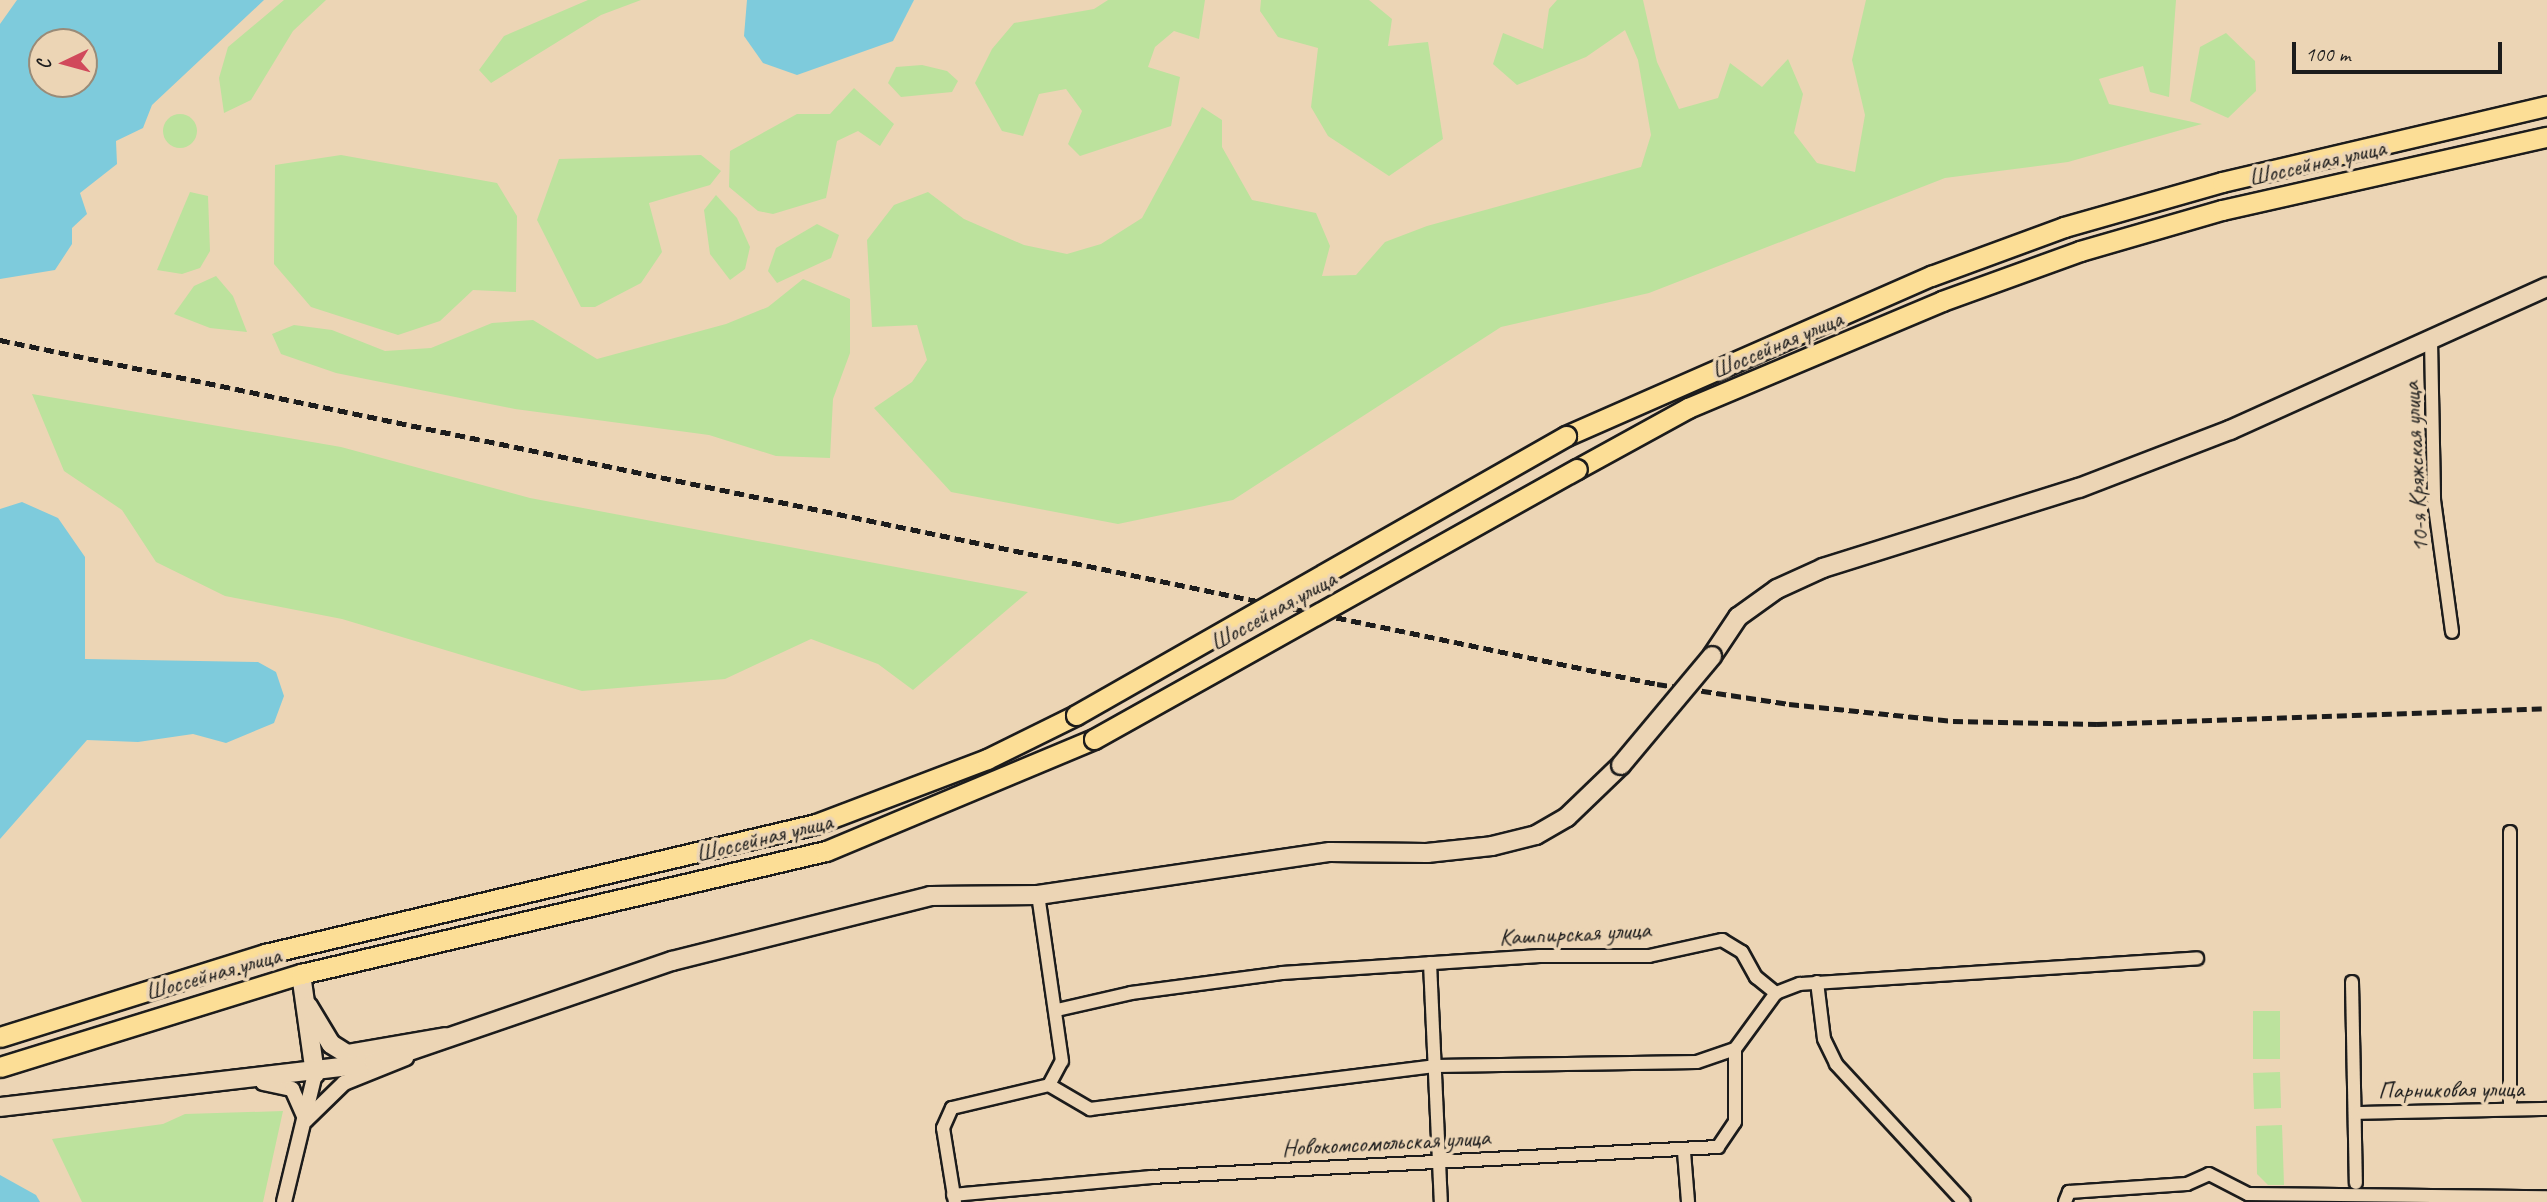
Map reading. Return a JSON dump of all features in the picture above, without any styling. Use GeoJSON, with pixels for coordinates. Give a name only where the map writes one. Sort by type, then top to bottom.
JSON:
{"type":"FeatureCollection","features":[{"type":"Feature","properties":{"kind":"main road","name":"Шоссейная улица"},"geometry":{"type":"LineString","coordinates":[[0,1037],[187,975],[294,947],[816,824],[987,759],[1076,715],[1566,436],[1931,276],[2064,227],[2222,182],[2547,106]]}},
{"type":"Feature","properties":{"kind":"main road","name":"Шоссейная улица"},"geometry":{"type":"LineString","coordinates":[[0,1067],[301,974],[827,851],[1094,739],[1688,408],[1942,301],[2081,251],[2222,210],[2547,137]]}},
{"type":"Feature","properties":{"kind":"main road"},"geometry":{"type":"LineString","coordinates":[[0,1107],[67,1094],[161,1089],[315,1074],[417,1052],[750,940],[930,896],[1038,895],[1232,861],[1492,846],[1536,835],[1567,817],[1621,765],[1712,656],[1738,617],[1777,589],[1823,568],[2079,488],[2230,430],[2547,287]]}},
{"type":"Feature","properties":{"kind":"main road"},"geometry":{"type":"LineString","coordinates":[[294,947],[308,1006],[315,1074]]}},
{"type":"Feature","properties":{"kind":"main road"},"geometry":{"type":"LineString","coordinates":[[308,1006],[331,1044],[347,1054],[471,1034]]}},
{"type":"Feature","properties":{"kind":"street","name":"10-я Кряжская улица"},"geometry":{"type":"LineString","coordinates":[[2431,340],[2434,500],[2452,632]]}},
{"type":"Feature","properties":{"kind":"street"},"geometry":{"type":"LineString","coordinates":[[2510,832],[2510,1109]]}},
{"type":"Feature","properties":{"kind":"street"},"geometry":{"type":"LineString","coordinates":[[1038,895],[1057,1010],[1062,1061],[1049,1085]]}},
{"type":"Feature","properties":{"kind":"street","name":"Кашпирская улица"},"geometry":{"type":"LineString","coordinates":[[1057,1010],[1131,993],[1282,973],[1430,963],[1648,956],[1722,940],[1742,952],[1756,977],[1776,993]]}},
{"type":"Feature","properties":{"kind":"street"},"geometry":{"type":"LineString","coordinates":[[954,1199],[943,1128],[952,1108],[1049,1085],[1090,1109],[1436,1066],[1697,1062],[1735,1049],[1776,993],[1817,982],[2197,958]]}},
{"type":"Feature","properties":{"kind":"street"},"geometry":{"type":"LineString","coordinates":[[1430,963],[1444,1166],[1441,1202]]}},
{"type":"Feature","properties":{"kind":"street"},"geometry":{"type":"LineString","coordinates":[[1817,982],[1824,1040],[1836,1064],[1964,1202]]}},
{"type":"Feature","properties":{"kind":"street"},"geometry":{"type":"LineString","coordinates":[[2352,982],[2356,1183]]}},
{"type":"Feature","properties":{"kind":"street","name":"Новокомсомольская улица"},"geometry":{"type":"LineString","coordinates":[[954,1199],[1164,1176],[1444,1166],[1684,1152],[1718,1147],[1735,1122],[1735,1049]]}},
{"type":"Feature","properties":{"kind":"street"},"geometry":{"type":"LineString","coordinates":[[306,1121],[344,1083],[417,1052]]}},
{"type":"Feature","properties":{"kind":"street"},"geometry":{"type":"LineString","coordinates":[[284,1202],[306,1121],[315,1074]]}},
{"type":"Feature","properties":{"kind":"street"},"geometry":{"type":"LineString","coordinates":[[161,1089],[276,1082],[292,1089],[306,1121]]}},
{"type":"Feature","properties":{"kind":"street","name":"Парниковая улица"},"geometry":{"type":"LineString","coordinates":[[2355,1113],[2547,1109]]}},
{"type":"Feature","properties":{"kind":"street"},"geometry":{"type":"LineString","coordinates":[[1684,1152],[1688,1202]]}},
{"type":"Feature","properties":{"kind":"street"},"geometry":{"type":"LineString","coordinates":[[2065,1202],[2069,1192],[2187,1184],[2209,1174],[2248,1194],[2547,1197]]}},
{"type":"Feature","properties":{"kind":"green space"},"geometry":{"type":"Polygon","coordinates":[[[284,0],[326,0],[293,31],[251,100],[224,113],[219,78],[228,47],[284,0]]]}},
{"type":"Feature","properties":{"kind":"green space"},"geometry":{"type":"Polygon","coordinates":[[[588,0],[641,0],[601,15],[491,83],[479,70],[504,36],[588,0]]]}},
{"type":"Feature","properties":{"kind":"green space"},"geometry":{"type":"Polygon","coordinates":[[[1108,0],[1205,0],[1199,39],[1174,31],[1155,47],[1148,67],[1180,77],[1171,126],[1080,156],[1068,144],[1082,111],[1066,89],[1039,94],[1023,136],[1002,131],[975,83],[992,49],[1014,23],[1094,9],[1108,0]]]}},
{"type":"Feature","properties":{"kind":"green space"},"geometry":{"type":"Polygon","coordinates":[[[1261,0],[1369,0],[1392,19],[1388,46],[1428,42],[1443,139],[1389,176],[1328,136],[1311,107],[1318,48],[1278,37],[1260,11],[1261,0]]]}},
{"type":"Feature","properties":{"kind":"green space"},"geometry":{"type":"Polygon","coordinates":[[[1557,0],[1643,0],[1657,62],[1679,109],[1718,98],[1730,63],[1762,87],[1788,59],[1803,94],[1794,133],[1817,163],[1855,172],[1865,115],[1852,60],[1866,0],[2176,0],[2169,97],[2150,92],[2143,66],[2099,79],[2109,104],[2202,124],[2068,162],[1945,178],[1649,293],[1501,327],[1233,500],[1118,524],[951,492],[874,408],[912,382],[927,360],[917,325],[872,327],[867,240],[894,205],[928,192],[964,219],[1024,245],[1067,254],[1101,244],[1142,218],[1202,107],[1222,120],[1222,147],[1252,200],[1316,213],[1330,246],[1322,276],[1356,275],[1385,242],[1427,226],[1641,167],[1651,135],[1638,60],[1625,30],[1586,57],[1517,85],[1493,64],[1503,33],[1543,49],[1549,9],[1557,0]]]}},
{"type":"Feature","properties":{"kind":"green space"},"geometry":{"type":"Polygon","coordinates":[[[2226,33],[2255,61],[2256,91],[2228,118],[2190,101],[2200,47],[2226,33]]]}},
{"type":"Feature","properties":{"kind":"green space"},"geometry":{"type":"Polygon","coordinates":[[[922,65],[947,71],[958,81],[952,92],[901,97],[888,83],[896,67],[922,65]]]}},
{"type":"Feature","properties":{"kind":"green space"},"geometry":{"type":"Polygon","coordinates":[[[854,88],[894,124],[880,146],[858,131],[837,141],[826,198],[773,214],[758,211],[729,187],[730,151],[797,114],[830,114],[854,88]]]}},
{"type":"Feature","properties":{"kind":"green space"},"geometry":{"type":"Polygon","coordinates":[[[180,114],[192,119],[197,131],[192,143],[180,148],[168,143],[163,131],[168,119],[180,114]]]}},
{"type":"Feature","properties":{"kind":"green space"},"geometry":{"type":"Polygon","coordinates":[[[341,155],[497,183],[517,216],[516,292],[473,290],[440,321],[398,335],[311,307],[274,264],[275,165],[341,155]]]}},
{"type":"Feature","properties":{"kind":"green space"},"geometry":{"type":"Polygon","coordinates":[[[701,155],[721,171],[710,185],[649,203],[662,252],[641,283],[595,307],[581,307],[537,220],[559,159],[701,155]]]}},
{"type":"Feature","properties":{"kind":"green space"},"geometry":{"type":"Polygon","coordinates":[[[190,192],[208,196],[210,251],[200,268],[182,274],[157,270],[190,192]]]}},
{"type":"Feature","properties":{"kind":"green space"},"geometry":{"type":"Polygon","coordinates":[[[716,195],[737,218],[750,247],[745,269],[730,280],[710,254],[704,210],[716,195]]]}},
{"type":"Feature","properties":{"kind":"green space"},"geometry":{"type":"Polygon","coordinates":[[[817,224],[839,235],[831,258],[777,283],[768,271],[776,248],[817,224]]]}},
{"type":"Feature","properties":{"kind":"green space"},"geometry":{"type":"Polygon","coordinates":[[[216,276],[233,296],[247,332],[210,328],[174,314],[194,286],[216,276]]]}},
{"type":"Feature","properties":{"kind":"green space"},"geometry":{"type":"Polygon","coordinates":[[[803,279],[850,299],[850,353],[833,399],[830,458],[776,456],[709,435],[515,409],[336,373],[281,354],[272,334],[294,325],[332,330],[385,351],[431,348],[492,323],[533,320],[597,359],[726,324],[768,307],[803,279]]]}},
{"type":"Feature","properties":{"kind":"green space"},"geometry":{"type":"Polygon","coordinates":[[[32,394],[341,447],[530,498],[1028,592],[913,690],[878,664],[811,639],[725,679],[582,691],[342,619],[225,596],[156,562],[122,510],[64,471],[32,394]]]}},
{"type":"Feature","properties":{"kind":"green space"},"geometry":{"type":"Polygon","coordinates":[[[2253,1011],[2280,1011],[2280,1059],[2253,1059],[2253,1011]]]}},
{"type":"Feature","properties":{"kind":"green space"},"geometry":{"type":"Polygon","coordinates":[[[2280,1072],[2281,1108],[2254,1109],[2253,1073],[2280,1072]]]}},
{"type":"Feature","properties":{"kind":"green space"},"geometry":{"type":"Polygon","coordinates":[[[283,1111],[263,1202],[82,1202],[52,1139],[163,1124],[185,1114],[283,1111]]]}},
{"type":"Feature","properties":{"kind":"green space"},"geometry":{"type":"Polygon","coordinates":[[[2282,1125],[2284,1185],[2268,1185],[2257,1174],[2256,1126],[2282,1125]]]}},
{"type":"Feature","properties":{"kind":"water"},"geometry":{"type":"Polygon","coordinates":[[[17,0],[264,0],[152,105],[143,128],[116,141],[117,164],[80,193],[87,214],[72,228],[72,244],[55,270],[0,279],[0,24],[17,0]]]}},
{"type":"Feature","properties":{"kind":"water"},"geometry":{"type":"Polygon","coordinates":[[[747,0],[914,0],[893,41],[797,75],[763,63],[744,36],[747,0]]]}},
{"type":"Feature","properties":{"kind":"water"},"geometry":{"type":"Polygon","coordinates":[[[22,502],[58,518],[85,557],[85,659],[258,662],[276,672],[284,696],[274,723],[226,743],[193,734],[138,742],[87,740],[0,839],[0,509],[22,502]]]}},
{"type":"Feature","properties":{"kind":"water"},"geometry":{"type":"Polygon","coordinates":[[[0,1175],[36,1195],[40,1202],[0,1202],[0,1175]]]}},
{"type":"Feature","properties":{"kind":"railway"},"geometry":{"type":"LineString","coordinates":[[0,340],[1657,684],[1789,704],[1953,721],[2097,724],[2547,708]]}}]}
